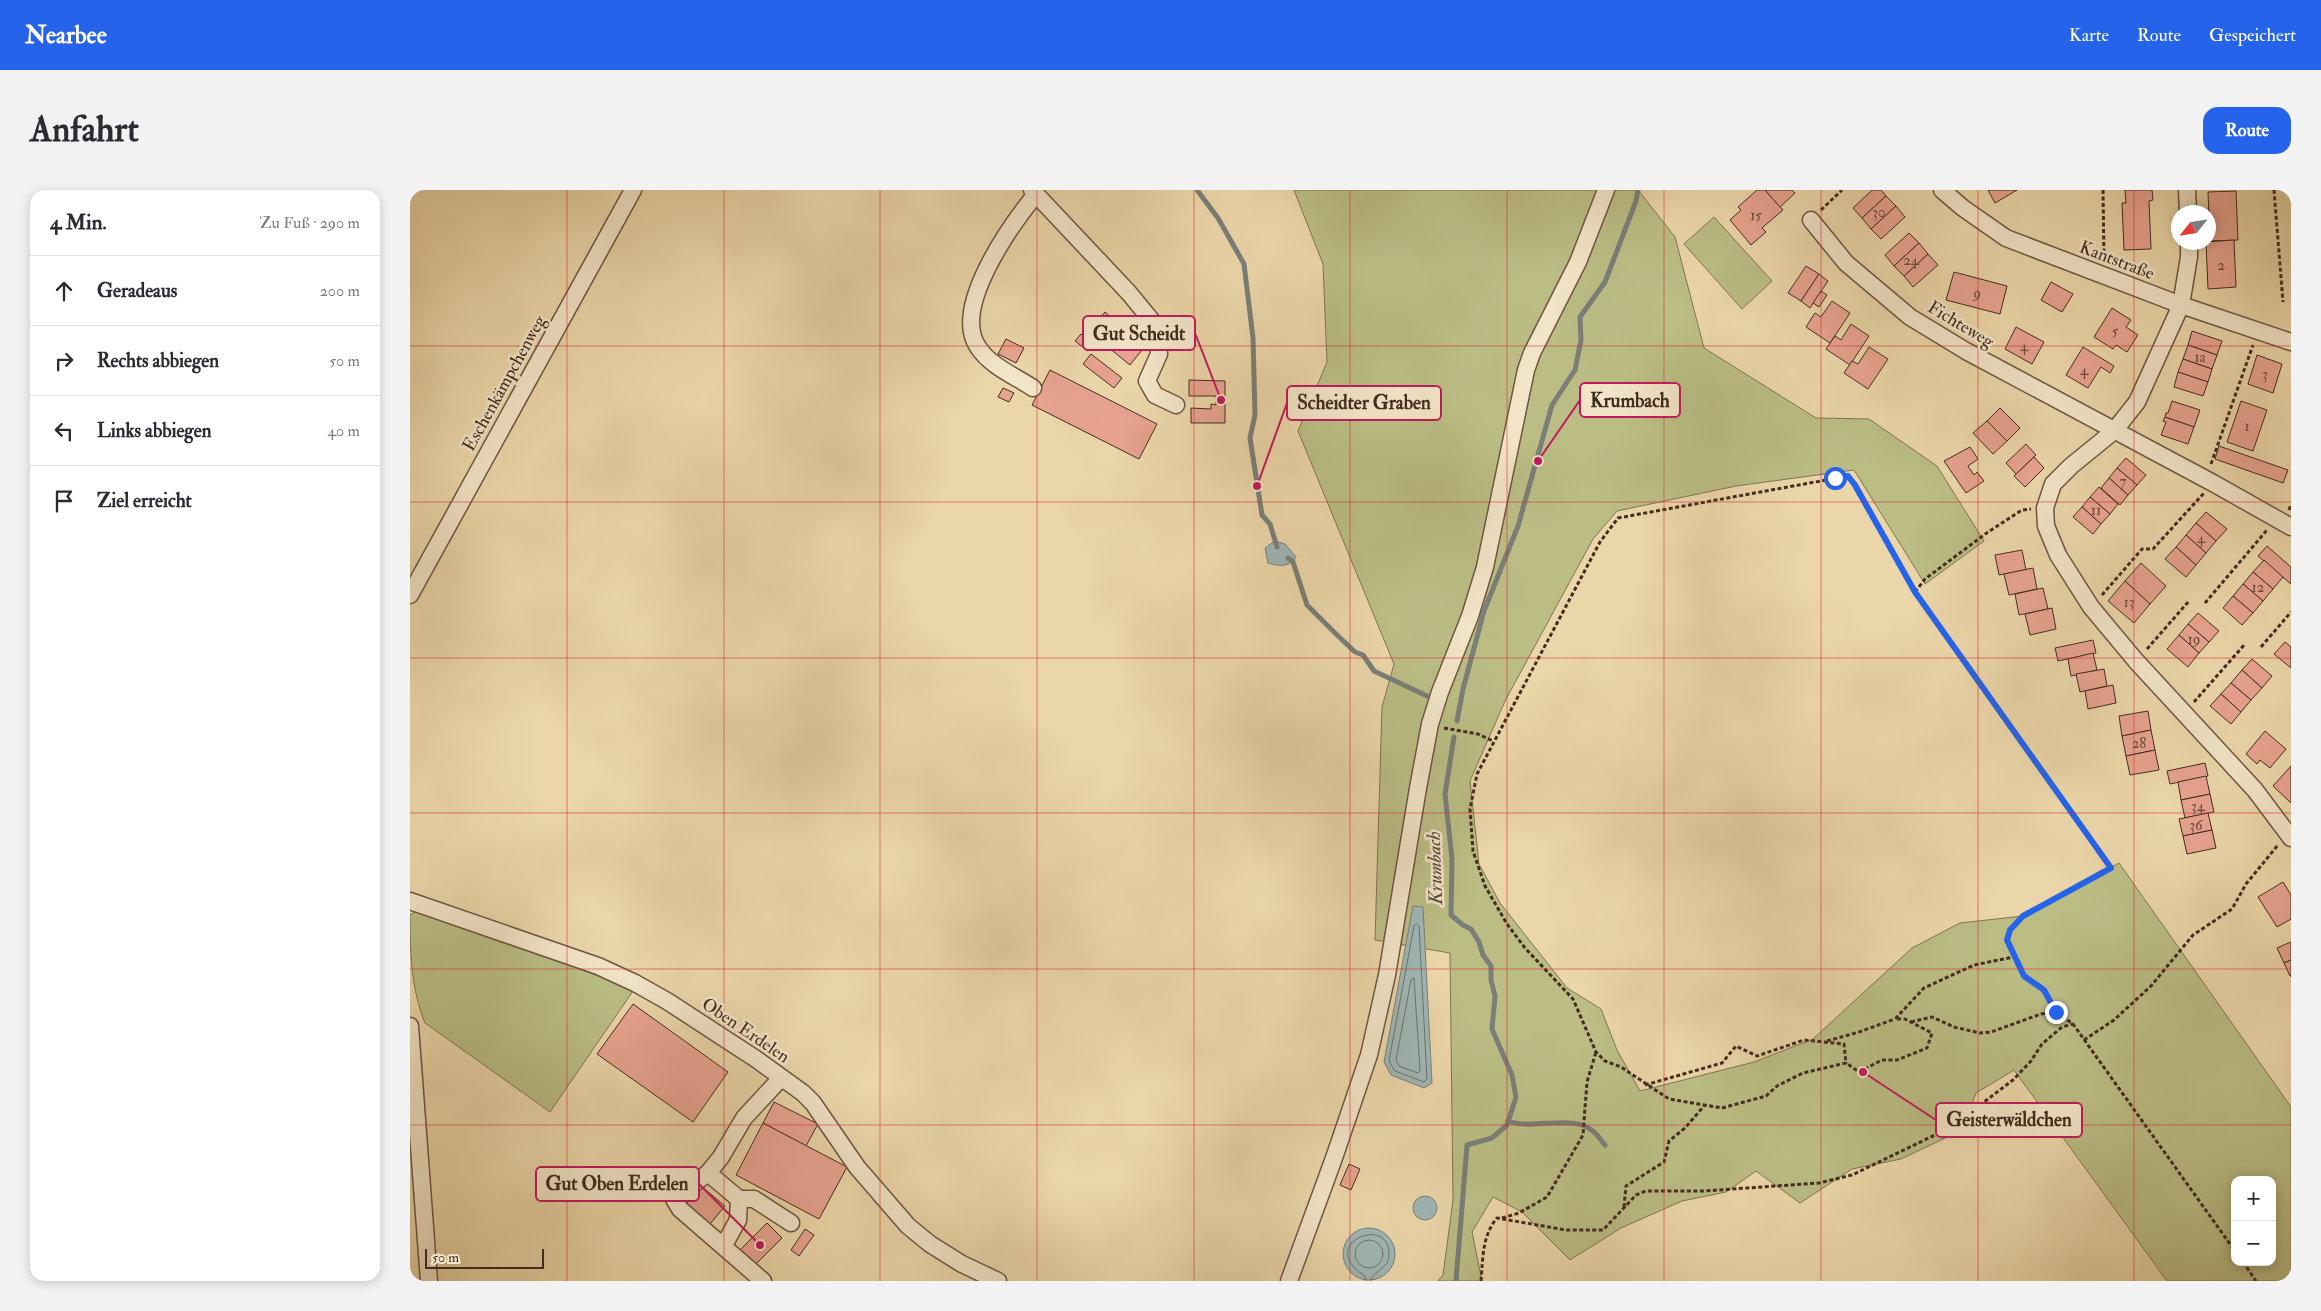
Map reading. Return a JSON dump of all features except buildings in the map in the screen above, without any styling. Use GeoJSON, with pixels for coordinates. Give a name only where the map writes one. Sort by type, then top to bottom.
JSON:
{"type":"FeatureCollection","features":[{"type":"Feature","properties":{"kind":"street","name":"Eschenkämpchenweg"},"geometry":{"type":"LineString","coordinates":[[410,595],[634,190]]}},
{"type":"Feature","properties":{"kind":"street"},"geometry":{"type":"LineString","coordinates":[[1289,1281],[1334,1158],[1368,1055],[1387,974],[1430,724],[1440,692],[1470,616],[1485,567],[1510,439],[1532,353],[1578,262],[1606,190]]}},
{"type":"Feature","properties":{"kind":"street","name":"Kantstraße"},"geometry":{"type":"LineString","coordinates":[[1942,190],[1963,208],[2006,238],[2104,277],[2291,342]]}},
{"type":"Feature","properties":{"kind":"street"},"geometry":{"type":"LineString","coordinates":[[2187,190],[2188,205]]}},
{"type":"Feature","properties":{"kind":"street"},"geometry":{"type":"LineString","coordinates":[[1033,388],[996,365],[978,348],[972,337],[970,319],[980,286],[1011,226],[1034,192],[1129,293],[1157,328],[1159,354],[1147,380],[1155,395],[1176,405]]}},
{"type":"Feature","properties":{"kind":"street","name":"Fichteweg"},"geometry":{"type":"LineString","coordinates":[[1817,214],[1846,263],[1910,317],[1966,351],[2284,523]]}},
{"type":"Feature","properties":{"kind":"street"},"geometry":{"type":"LineString","coordinates":[[2189,250],[2181,305],[2138,402],[2114,431],[2071,466],[2053,484],[2044,508],[2046,526],[2058,554],[2092,607],[2136,661],[2255,790],[2289,836]]}},
{"type":"Feature","properties":{"kind":"street","name":"Oben Erdelen"},"geometry":{"type":"LineString","coordinates":[[410,901],[598,966],[635,983],[756,1059],[813,1103],[857,1167],[908,1226],[930,1244],[962,1264],[998,1281]]}},
{"type":"Feature","properties":{"kind":"street"},"geometry":{"type":"LineString","coordinates":[[410,1026],[429,1281]]}},
{"type":"Feature","properties":{"kind":"street"},"geometry":{"type":"LineString","coordinates":[[763,1281],[680,1209],[674,1199],[708,1173],[722,1156],[744,1118],[781,1078]]}},
{"type":"Feature","properties":{"kind":"street"},"geometry":{"type":"LineString","coordinates":[[708,1173],[739,1199],[754,1199],[791,1222]]}},
{"type":"Feature","properties":{"kind":"street"},"geometry":{"type":"LineString","coordinates":[[724,1246],[738,1220],[739,1199]]}},
{"type":"Feature","properties":{"kind":"path"},"geometry":{"type":"LineString","coordinates":[[1817,214],[1842,190]]}},
{"type":"Feature","properties":{"kind":"path"},"geometry":{"type":"LineString","coordinates":[[2103,190],[2104,277]]}},
{"type":"Feature","properties":{"kind":"path"},"geometry":{"type":"LineString","coordinates":[[2274,190],[2282,302]]}},
{"type":"Feature","properties":{"kind":"path"},"geometry":{"type":"LineString","coordinates":[[2092,607],[2142,549],[2153,550],[2209,481],[2258,330]]}},
{"type":"Feature","properties":{"kind":"path"},"geometry":{"type":"LineString","coordinates":[[1822,1042],[1859,1032],[1895,1019],[1905,1019],[1932,1032],[1927,1048],[1897,1060],[1882,1060],[1859,1072],[1846,1063],[1803,1073],[1778,1086],[1766,1096],[1722,1108],[1669,1099],[1645,1085],[1621,1067],[1605,1061],[1596,1052],[1573,999],[1525,948],[1507,924],[1485,886],[1473,850],[1470,809],[1477,774],[1493,741],[1600,542],[1618,518],[1848,476],[1855,485],[1915,592],[2111,868],[2023,916],[2010,930],[2007,940],[2014,957],[2024,976],[2044,990],[2056,1012],[2073,1024],[2231,1245]]}},
{"type":"Feature","properties":{"kind":"path"},"geometry":{"type":"LineString","coordinates":[[1915,592],[1925,578],[2022,510],[2044,508]]}},
{"type":"Feature","properties":{"kind":"path"},"geometry":{"type":"LineString","coordinates":[[2205,602],[2284,523]]}},
{"type":"Feature","properties":{"kind":"path"},"geometry":{"type":"LineString","coordinates":[[2136,661],[2189,600]]}},
{"type":"Feature","properties":{"kind":"path"},"geometry":{"type":"LineString","coordinates":[[2261,647],[2291,612]]}},
{"type":"Feature","properties":{"kind":"path"},"geometry":{"type":"LineString","coordinates":[[2185,712],[2244,644]]}},
{"type":"Feature","properties":{"kind":"path"},"geometry":{"type":"LineString","coordinates":[[1430,724],[1478,734],[1493,741]]}},
{"type":"Feature","properties":{"kind":"path"},"geometry":{"type":"LineString","coordinates":[[2084,1040],[2114,1020],[2151,986],[2193,934],[2232,909],[2246,884],[2289,836]]}},
{"type":"Feature","properties":{"kind":"path"},"geometry":{"type":"LineString","coordinates":[[1895,1019],[1924,988],[1974,966],[2014,957]]}},
{"type":"Feature","properties":{"kind":"path"},"geometry":{"type":"LineString","coordinates":[[1910,1022],[1932,1017],[1954,1027],[1980,1033],[1990,1032],[2041,1014],[2056,1012]]}},
{"type":"Feature","properties":{"kind":"path"},"geometry":{"type":"LineString","coordinates":[[1497,1218],[1566,1230],[1603,1230],[1636,1194],[1646,1191],[1704,1191],[1819,1183],[1852,1174],[1937,1134],[2013,1080],[2031,1061],[2042,1044],[2062,1028],[2073,1024]]}},
{"type":"Feature","properties":{"kind":"path"},"geometry":{"type":"LineString","coordinates":[[1645,1085],[1722,1063],[1736,1046],[1757,1056],[1804,1040],[1844,1044],[1846,1063]]}},
{"type":"Feature","properties":{"kind":"path"},"geometry":{"type":"LineString","coordinates":[[1481,1281],[1484,1239],[1490,1226],[1497,1218],[1519,1213],[1547,1196],[1583,1134],[1587,1082],[1596,1052]]}},
{"type":"Feature","properties":{"kind":"path"},"geometry":{"type":"LineString","coordinates":[[1624,1208],[1626,1186],[1664,1162],[1669,1141],[1685,1128],[1704,1106]]}},
{"type":"Feature","properties":{"kind":"path"},"geometry":{"type":"LineString","coordinates":[[2246,1266],[2256,1281]]}},
{"type":"Feature","properties":{"kind":"green space"},"geometry":{"type":"Polygon","coordinates":[[[1294,190],[1638,190],[1675,237],[1704,348],[1816,418],[1869,419],[1937,466],[1984,541],[1925,584],[1854,470],[1736,486],[1617,511],[1593,539],[1505,701],[1470,781],[1479,864],[1500,903],[1567,988],[1601,1009],[1617,1050],[1640,1091],[1754,1062],[1813,1039],[1912,948],[1960,923],[2023,916],[2119,863],[2291,1107],[2291,1281],[2167,1281],[2014,1070],[1976,1093],[1962,1130],[1901,1159],[1852,1169],[1800,1203],[1756,1171],[1726,1192],[1682,1201],[1621,1228],[1570,1260],[1522,1212],[1493,1197],[1472,1232],[1482,1281],[1438,1281],[1443,1275],[1453,1200],[1450,953],[1375,940],[1382,707],[1394,664],[1298,431],[1327,362],[1323,264],[1294,190]]]}},
{"type":"Feature","properties":{"kind":"green space"},"geometry":{"type":"Polygon","coordinates":[[[1714,217],[1772,281],[1742,309],[1684,244],[1714,217]]]}},
{"type":"Feature","properties":{"kind":"green space"},"geometry":{"type":"Polygon","coordinates":[[[418,910],[615,982],[633,991],[550,1112],[425,1023],[414,983],[411,956],[410,915],[418,910]]]}},
{"type":"Feature","properties":{"kind":"water"},"geometry":{"type":"Polygon","coordinates":[[[1275,541],[1285,544],[1296,557],[1293,561],[1287,565],[1268,563],[1265,548],[1275,541]]]}},
{"type":"Feature","properties":{"kind":"water"},"geometry":{"type":"Polygon","coordinates":[[[1413,906],[1423,907],[1432,1083],[1424,1088],[1391,1075],[1384,1062],[1413,906]]]}},
{"type":"Feature","properties":{"kind":"water"},"geometry":{"type":"Polygon","coordinates":[[[1425,1196],[1430,1197],[1436,1203],[1436,1213],[1430,1219],[1425,1220],[1420,1219],[1414,1213],[1413,1208],[1414,1203],[1420,1197],[1425,1196]]]}},
{"type":"Feature","properties":{"kind":"water"},"geometry":{"type":"Polygon","coordinates":[[[1369,1228],[1379,1230],[1387,1236],[1393,1244],[1395,1254],[1393,1264],[1387,1272],[1379,1278],[1369,1280],[1359,1278],[1351,1272],[1345,1264],[1343,1254],[1345,1244],[1351,1236],[1359,1230],[1369,1228]]]}},
{"type":"Feature","properties":{"kind":"waterway"},"geometry":{"type":"LineString","coordinates":[[1197,190],[1218,218],[1244,264],[1253,338],[1255,415],[1250,438],[1262,515],[1270,524],[1277,547]]}},
{"type":"Feature","properties":{"kind":"waterway","name":"Krumbach"},"geometry":{"type":"LineString","coordinates":[[1457,721],[1463,689],[1484,611],[1518,526],[1552,405],[1575,370],[1581,340],[1580,317],[1605,282],[1636,201],[1638,190]]}},
{"type":"Feature","properties":{"kind":"waterway"},"geometry":{"type":"LineString","coordinates":[[1288,558],[1293,562],[1307,605],[1335,633],[1355,652],[1363,655],[1374,671],[1427,696]]}},
{"type":"Feature","properties":{"kind":"waterway","name":"Krumbach"},"geometry":{"type":"LineString","coordinates":[[1454,737],[1445,794],[1452,859],[1451,915],[1471,929],[1479,942],[1483,955],[1491,966],[1491,980],[1495,996],[1492,1029],[1512,1075],[1516,1097],[1507,1125],[1492,1138],[1467,1145],[1456,1281]]}},
{"type":"Feature","properties":{"kind":"waterway"},"geometry":{"type":"LineString","coordinates":[[1508,1121],[1518,1124],[1577,1124],[1587,1127],[1605,1145]]}},
{"type":"Feature","properties":{"kind":"place","name":"Gut Scheidt"},"geometry":{"type":"Point","coordinates":[1221,400]}},
{"type":"Feature","properties":{"kind":"place","name":"Krumbach"},"geometry":{"type":"Point","coordinates":[1538,461]}},
{"type":"Feature","properties":{"kind":"place","name":"Scheidter Graben"},"geometry":{"type":"Point","coordinates":[1257,486]}},
{"type":"Feature","properties":{"kind":"place","name":"Geisterwäldchen"},"geometry":{"type":"Point","coordinates":[1863,1072]}},
{"type":"Feature","properties":{"kind":"place","name":"Gut Oben Erdelen"},"geometry":{"type":"Point","coordinates":[760,1245]}},
{"type":"Feature","properties":{"kind":"route"},"geometry":{"type":"LineString","coordinates":[[1835,478],[1848,476],[1855,485],[1915,592],[2111,868],[2023,916],[2010,930],[2007,940],[2024,976],[2032,984],[2044,990],[2056,1012]]}}]}
